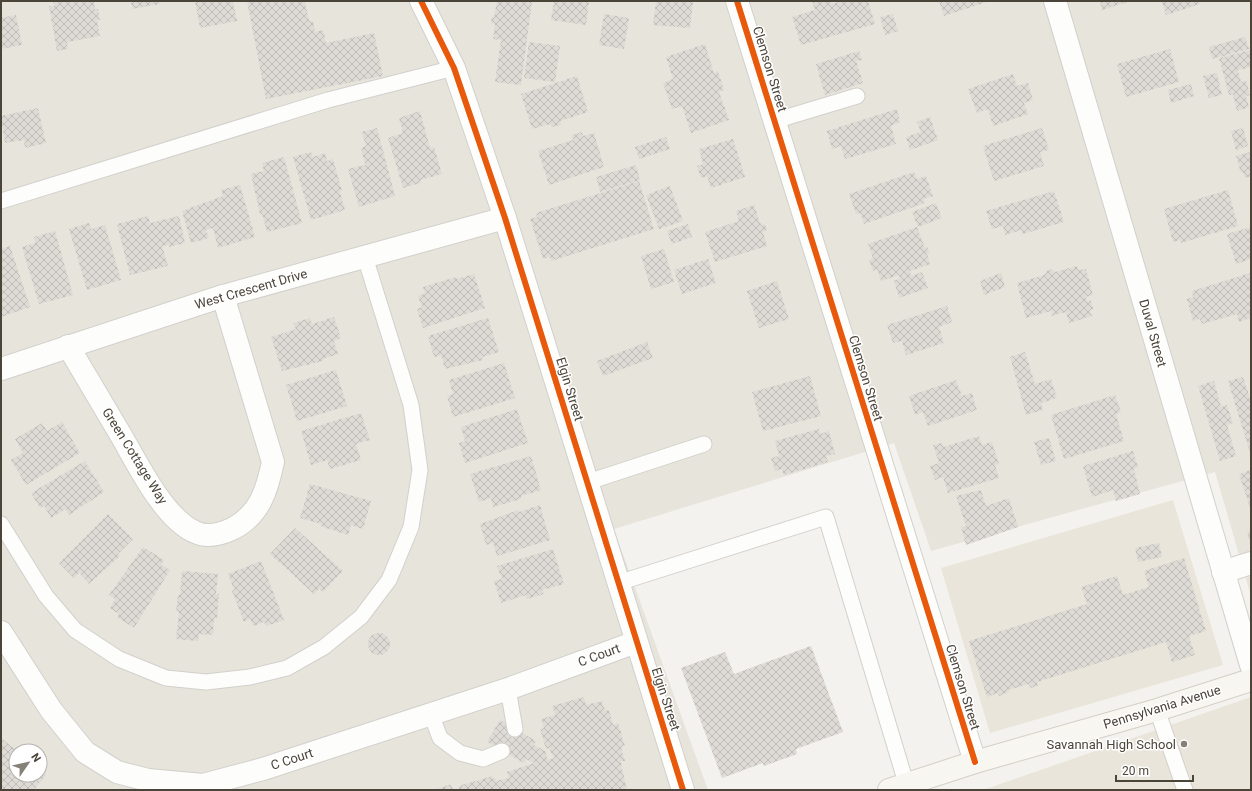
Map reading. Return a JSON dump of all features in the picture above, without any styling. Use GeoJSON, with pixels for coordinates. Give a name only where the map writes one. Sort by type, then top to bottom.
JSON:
{"type":"FeatureCollection","features":[{"type":"Feature","properties":{"kind":"main road","name":"Pennsylvania Avenue"},"geometry":{"type":"LineString","coordinates":[[897,787],[975,762],[1157,710],[1251,680]]}},
{"type":"Feature","properties":{"kind":"street","name":"Elgin Street"},"geometry":{"type":"LineString","coordinates":[[421,1],[454,68],[505,218],[683,790]]}},
{"type":"Feature","properties":{"kind":"street","name":"Clemson Street"},"geometry":{"type":"LineString","coordinates":[[737,1],[975,762]]}},
{"type":"Feature","properties":{"kind":"street","name":"Duval Street"},"geometry":{"type":"LineString","coordinates":[[1055,1],[1251,665]]}},
{"type":"Feature","properties":{"kind":"street","name":"West Crescent Drive"},"geometry":{"type":"LineString","coordinates":[[1,369],[223,296],[505,218]]}},
{"type":"Feature","properties":{"kind":"street","name":"Green Cottage Way"},"geometry":{"type":"LineString","coordinates":[[68,346],[155,493],[177,520],[196,533],[219,535],[239,525],[257,510],[268,487],[273,462],[223,296]]}},
{"type":"Feature","properties":{"kind":"street"},"geometry":{"type":"LineString","coordinates":[[1224,572],[1251,563]]}},
{"type":"Feature","properties":{"kind":"street","name":"C Court"},"geometry":{"type":"LineString","coordinates":[[1,632],[50,710],[84,752],[117,772],[148,780],[203,785],[263,769],[508,689],[636,642]]}},
{"type":"Feature","properties":{"kind":"lane"},"geometry":{"type":"LineString","coordinates":[[1,201],[328,100],[454,68]]}},
{"type":"Feature","properties":{"kind":"lane"},"geometry":{"type":"LineString","coordinates":[[774,121],[857,96]]}},
{"type":"Feature","properties":{"kind":"lane"},"geometry":{"type":"LineString","coordinates":[[1,524],[46,596],[76,630],[119,659],[166,678],[206,682],[250,677],[287,668],[324,647],[362,617],[389,580],[411,527],[420,470],[411,405],[364,257]]}},
{"type":"Feature","properties":{"kind":"lane"},"geometry":{"type":"LineString","coordinates":[[588,482],[704,444]]}},
{"type":"Feature","properties":{"kind":"lane"},"geometry":{"type":"LineString","coordinates":[[618,583],[826,517],[897,787]]}},
{"type":"Feature","properties":{"kind":"lane"},"geometry":{"type":"LineString","coordinates":[[508,689],[515,729]]}},
{"type":"Feature","properties":{"kind":"lane"},"geometry":{"type":"LineString","coordinates":[[1157,710],[1184,790]]}},
{"type":"Feature","properties":{"kind":"lane"},"geometry":{"type":"LineString","coordinates":[[431,714],[440,738],[460,753],[483,759],[502,751]]}},
{"type":"Feature","properties":{"kind":"shaded area"},"geometry":{"type":"Polygon","coordinates":[[[1,1],[1251,1],[1251,596],[1215,472],[931,551],[894,443],[614,529],[708,790],[1,790],[1,1]]]}},
{"type":"Feature","properties":{"kind":"shaded area"},"geometry":{"type":"Polygon","coordinates":[[[1173,500],[1223,665],[990,733],[941,568],[1173,500]]]}},
{"type":"Feature","properties":{"kind":"shaded area","name":"Savannah High School"},"geometry":{"type":"Polygon","coordinates":[[[1251,697],[1251,790],[983,790],[1251,697]]]}},
{"type":"Feature","properties":{"kind":"building"},"geometry":{"type":"Polygon","coordinates":[[[53,1],[94,1],[95,9],[98,9],[100,20],[97,20],[100,36],[67,42],[68,49],[57,51],[49,6],[54,6],[53,1]]]}},
{"type":"Feature","properties":{"kind":"building"},"geometry":{"type":"Polygon","coordinates":[[[131,1],[159,1],[160,4],[132,9],[131,1]]]}},
{"type":"Feature","properties":{"kind":"building"},"geometry":{"type":"Polygon","coordinates":[[[195,1],[233,1],[237,21],[200,28],[195,1]]]}},
{"type":"Feature","properties":{"kind":"building"},"geometry":{"type":"Polygon","coordinates":[[[247,1],[305,1],[309,21],[313,21],[315,32],[323,30],[326,43],[374,33],[383,76],[266,99],[247,1]]]}},
{"type":"Feature","properties":{"kind":"building"},"geometry":{"type":"Polygon","coordinates":[[[497,1],[532,1],[521,85],[495,82],[501,40],[493,39],[495,24],[491,23],[492,17],[494,17],[497,1]]]}},
{"type":"Feature","properties":{"kind":"building"},"geometry":{"type":"Polygon","coordinates":[[[554,1],[589,1],[586,25],[551,20],[554,1]]]}},
{"type":"Feature","properties":{"kind":"building"},"geometry":{"type":"Polygon","coordinates":[[[656,1],[693,1],[690,28],[653,25],[656,1]]]}},
{"type":"Feature","properties":{"kind":"building"},"geometry":{"type":"Polygon","coordinates":[[[812,1],[830,1],[831,4],[842,1],[868,1],[875,24],[801,45],[792,17],[815,10],[812,1]]]}},
{"type":"Feature","properties":{"kind":"building"},"geometry":{"type":"Polygon","coordinates":[[[939,1],[990,1],[944,16],[939,1]]]}},
{"type":"Feature","properties":{"kind":"building"},"geometry":{"type":"Polygon","coordinates":[[[1100,1],[1131,1],[1102,10],[1100,1]]]}},
{"type":"Feature","properties":{"kind":"building"},"geometry":{"type":"Polygon","coordinates":[[[1199,1],[1200,4],[1166,15],[1162,2],[1199,1]]]}},
{"type":"Feature","properties":{"kind":"building"},"geometry":{"type":"Polygon","coordinates":[[[604,14],[629,18],[624,49],[599,45],[604,14]]]}},
{"type":"Feature","properties":{"kind":"building"},"geometry":{"type":"Polygon","coordinates":[[[893,14],[898,31],[885,35],[880,17],[893,14]]]}},
{"type":"Feature","properties":{"kind":"building"},"geometry":{"type":"Polygon","coordinates":[[[16,15],[22,45],[1,49],[1,18],[16,15]]]}},
{"type":"Feature","properties":{"kind":"building"},"geometry":{"type":"Polygon","coordinates":[[[1245,37],[1249,49],[1212,59],[1209,47],[1245,37]]]}},
{"type":"Feature","properties":{"kind":"building"},"geometry":{"type":"Polygon","coordinates":[[[529,42],[560,46],[555,82],[524,78],[529,42]]]}},
{"type":"Feature","properties":{"kind":"building"},"geometry":{"type":"Polygon","coordinates":[[[705,44],[714,73],[718,71],[724,90],[719,92],[729,120],[691,133],[682,106],[672,109],[663,83],[673,79],[666,57],[705,44]]]}},
{"type":"Feature","properties":{"kind":"building"},"geometry":{"type":"Polygon","coordinates":[[[1170,49],[1179,82],[1126,97],[1117,64],[1170,49]]]}},
{"type":"Feature","properties":{"kind":"building"},"geometry":{"type":"Polygon","coordinates":[[[1250,50],[1251,67],[1238,70],[1241,82],[1246,80],[1250,95],[1246,96],[1249,107],[1237,111],[1233,95],[1229,95],[1219,58],[1250,50]]]}},
{"type":"Feature","properties":{"kind":"building"},"geometry":{"type":"Polygon","coordinates":[[[859,51],[862,60],[856,61],[863,83],[825,95],[816,64],[859,51]]]}},
{"type":"Feature","properties":{"kind":"building"},"geometry":{"type":"Polygon","coordinates":[[[1217,73],[1222,95],[1209,98],[1203,76],[1217,73]]]}},
{"type":"Feature","properties":{"kind":"building"},"geometry":{"type":"Polygon","coordinates":[[[1013,74],[1017,86],[1028,83],[1033,100],[1024,103],[1028,114],[993,126],[988,109],[977,113],[968,89],[1013,74]]]}},
{"type":"Feature","properties":{"kind":"building"},"geometry":{"type":"Polygon","coordinates":[[[577,76],[588,112],[560,121],[561,125],[552,127],[550,124],[532,129],[521,94],[577,76]]]}},
{"type":"Feature","properties":{"kind":"building"},"geometry":{"type":"Polygon","coordinates":[[[1191,84],[1194,96],[1171,103],[1168,90],[1191,84]]]}},
{"type":"Feature","properties":{"kind":"building"},"geometry":{"type":"Polygon","coordinates":[[[38,108],[46,143],[25,148],[24,140],[5,143],[1,116],[38,108]]]}},
{"type":"Feature","properties":{"kind":"building"},"geometry":{"type":"Polygon","coordinates":[[[897,109],[900,122],[891,126],[896,144],[845,159],[841,146],[832,149],[827,131],[897,109]]]}},
{"type":"Feature","properties":{"kind":"building"},"geometry":{"type":"Polygon","coordinates":[[[420,111],[430,148],[434,147],[442,174],[420,180],[421,183],[403,188],[388,138],[403,133],[399,118],[420,111]]]}},
{"type":"Feature","properties":{"kind":"building"},"geometry":{"type":"Polygon","coordinates":[[[930,117],[938,140],[910,150],[906,137],[921,132],[917,122],[930,117]]]}},
{"type":"Feature","properties":{"kind":"building"},"geometry":{"type":"Polygon","coordinates":[[[377,128],[395,196],[359,207],[348,169],[365,165],[361,148],[366,146],[362,132],[377,128]]]}},
{"type":"Feature","properties":{"kind":"building"},"geometry":{"type":"Polygon","coordinates":[[[1042,128],[1049,150],[1040,152],[1044,166],[994,181],[983,146],[1042,128]]]}},
{"type":"Feature","properties":{"kind":"building"},"geometry":{"type":"Polygon","coordinates":[[[1243,128],[1248,146],[1236,150],[1231,131],[1243,128]]]}},
{"type":"Feature","properties":{"kind":"building"},"geometry":{"type":"Polygon","coordinates":[[[582,132],[583,136],[594,133],[604,167],[549,185],[538,151],[573,140],[572,135],[582,132]]]}},
{"type":"Feature","properties":{"kind":"building"},"geometry":{"type":"Polygon","coordinates":[[[666,137],[670,149],[639,159],[635,147],[666,137]]]}},
{"type":"Feature","properties":{"kind":"building"},"geometry":{"type":"Polygon","coordinates":[[[733,139],[745,177],[711,188],[707,176],[701,178],[697,166],[703,164],[699,149],[733,139]]]}},
{"type":"Feature","properties":{"kind":"building"},"geometry":{"type":"Polygon","coordinates":[[[311,152],[313,157],[325,153],[327,161],[333,159],[342,191],[340,192],[345,210],[311,220],[293,157],[311,152]]]}},
{"type":"Feature","properties":{"kind":"building"},"geometry":{"type":"Polygon","coordinates":[[[1250,152],[1251,176],[1245,178],[1243,172],[1241,173],[1236,156],[1250,152]]]}},
{"type":"Feature","properties":{"kind":"building"},"geometry":{"type":"Polygon","coordinates":[[[284,157],[302,223],[267,232],[262,214],[260,214],[251,174],[264,171],[262,163],[284,157]]]}},
{"type":"Feature","properties":{"kind":"building"},"geometry":{"type":"Polygon","coordinates":[[[636,165],[640,180],[600,192],[596,177],[636,165]]]}},
{"type":"Feature","properties":{"kind":"building"},"geometry":{"type":"Polygon","coordinates":[[[914,172],[917,179],[926,176],[933,196],[924,199],[925,203],[864,224],[860,213],[856,214],[849,194],[914,172]]]}},
{"type":"Feature","properties":{"kind":"building"},"geometry":{"type":"Polygon","coordinates":[[[639,181],[654,229],[551,261],[550,257],[543,259],[530,219],[537,217],[536,213],[639,181]]]}},
{"type":"Feature","properties":{"kind":"building"},"geometry":{"type":"Polygon","coordinates":[[[240,185],[255,237],[218,248],[213,228],[206,230],[209,238],[191,243],[182,211],[223,196],[221,190],[240,185]]]}},
{"type":"Feature","properties":{"kind":"building"},"geometry":{"type":"Polygon","coordinates":[[[670,186],[683,221],[659,229],[646,195],[670,186]]]}},
{"type":"Feature","properties":{"kind":"building"},"geometry":{"type":"Polygon","coordinates":[[[1228,190],[1238,226],[1181,243],[1180,240],[1173,242],[1164,209],[1228,190]]]}},
{"type":"Feature","properties":{"kind":"building"},"geometry":{"type":"Polygon","coordinates":[[[1054,191],[1064,222],[1023,234],[1021,230],[1005,235],[1003,226],[992,229],[986,211],[1054,191]]]}},
{"type":"Feature","properties":{"kind":"building"},"geometry":{"type":"Polygon","coordinates":[[[936,203],[942,218],[918,227],[912,212],[936,203]]]}},
{"type":"Feature","properties":{"kind":"building"},"geometry":{"type":"Polygon","coordinates":[[[754,205],[761,225],[765,224],[767,230],[763,232],[767,246],[715,262],[705,232],[739,221],[736,211],[754,205]]]}},
{"type":"Feature","properties":{"kind":"building"},"geometry":{"type":"Polygon","coordinates":[[[148,216],[150,223],[179,216],[185,243],[169,247],[169,245],[162,246],[168,266],[130,275],[117,224],[148,216]]]}},
{"type":"Feature","properties":{"kind":"building"},"geometry":{"type":"Polygon","coordinates":[[[89,223],[91,229],[105,225],[121,280],[87,290],[69,229],[89,223]]]}},
{"type":"Feature","properties":{"kind":"building"},"geometry":{"type":"Polygon","coordinates":[[[688,224],[692,237],[672,244],[667,231],[688,224]]]}},
{"type":"Feature","properties":{"kind":"building"},"geometry":{"type":"Polygon","coordinates":[[[917,227],[925,248],[927,247],[930,253],[927,254],[930,264],[910,271],[911,276],[922,272],[928,288],[899,298],[894,281],[900,278],[899,275],[881,281],[877,269],[873,271],[869,260],[873,258],[868,244],[917,227]]]}},
{"type":"Feature","properties":{"kind":"building"},"geometry":{"type":"Polygon","coordinates":[[[1251,227],[1251,259],[1236,264],[1227,234],[1251,227]]]}},
{"type":"Feature","properties":{"kind":"building"},"geometry":{"type":"Polygon","coordinates":[[[55,231],[73,295],[39,304],[22,247],[35,243],[34,237],[55,231]]]}},
{"type":"Feature","properties":{"kind":"building"},"geometry":{"type":"Polygon","coordinates":[[[10,246],[30,307],[1,317],[1,249],[10,246]]]}},
{"type":"Feature","properties":{"kind":"building"},"geometry":{"type":"Polygon","coordinates":[[[664,249],[674,282],[651,289],[641,256],[664,249]]]}},
{"type":"Feature","properties":{"kind":"building"},"geometry":{"type":"Polygon","coordinates":[[[708,259],[716,283],[682,294],[674,270],[708,259]]]}},
{"type":"Feature","properties":{"kind":"building"},"geometry":{"type":"Polygon","coordinates":[[[1077,266],[1079,270],[1086,269],[1093,295],[1086,297],[1087,301],[1091,300],[1093,309],[1090,310],[1092,316],[1069,323],[1066,312],[1052,316],[1051,311],[1026,318],[1017,283],[1044,275],[1047,271],[1052,269],[1055,272],[1077,266]]]}},
{"type":"Feature","properties":{"kind":"building"},"geometry":{"type":"Polygon","coordinates":[[[1001,273],[1005,287],[984,295],[980,281],[1001,273]]]}},
{"type":"Feature","properties":{"kind":"building"},"geometry":{"type":"Polygon","coordinates":[[[1250,273],[1251,318],[1239,322],[1237,314],[1202,324],[1200,319],[1193,321],[1187,299],[1193,297],[1192,291],[1250,273]]]}},
{"type":"Feature","properties":{"kind":"building"},"geometry":{"type":"Polygon","coordinates":[[[474,274],[485,308],[423,328],[417,309],[422,307],[418,296],[425,293],[423,287],[456,277],[457,279],[474,274]]]}},
{"type":"Feature","properties":{"kind":"building"},"geometry":{"type":"Polygon","coordinates":[[[777,281],[789,319],[759,328],[747,291],[777,281]]]}},
{"type":"Feature","properties":{"kind":"building"},"geometry":{"type":"Polygon","coordinates":[[[947,306],[952,322],[939,327],[944,343],[906,355],[902,341],[893,343],[887,325],[947,306]]]}},
{"type":"Feature","properties":{"kind":"building"},"geometry":{"type":"Polygon","coordinates":[[[334,317],[341,338],[334,341],[338,354],[323,359],[323,361],[282,371],[271,337],[296,329],[293,323],[310,318],[312,324],[334,317]]]}},
{"type":"Feature","properties":{"kind":"building"},"geometry":{"type":"Polygon","coordinates":[[[488,318],[499,352],[482,357],[483,360],[445,369],[441,355],[434,357],[428,336],[488,318]]]}},
{"type":"Feature","properties":{"kind":"building"},"geometry":{"type":"Polygon","coordinates":[[[647,342],[653,358],[603,376],[597,361],[647,342]]]}},
{"type":"Feature","properties":{"kind":"building"},"geometry":{"type":"Polygon","coordinates":[[[1025,352],[1035,384],[1051,379],[1057,398],[1041,403],[1043,410],[1026,415],[1010,357],[1025,352]]]}},
{"type":"Feature","properties":{"kind":"building"},"geometry":{"type":"Polygon","coordinates":[[[504,363],[515,398],[453,417],[447,396],[453,394],[449,380],[504,363]]]}},
{"type":"Feature","properties":{"kind":"building"},"geometry":{"type":"Polygon","coordinates":[[[336,370],[347,406],[297,421],[286,385],[336,370]]]}},
{"type":"Feature","properties":{"kind":"building"},"geometry":{"type":"Polygon","coordinates":[[[810,376],[821,416],[763,431],[752,392],[810,376]]]}},
{"type":"Feature","properties":{"kind":"building"},"geometry":{"type":"Polygon","coordinates":[[[1243,377],[1251,401],[1251,456],[1228,381],[1243,377]]]}},
{"type":"Feature","properties":{"kind":"building"},"geometry":{"type":"Polygon","coordinates":[[[956,380],[962,396],[972,393],[977,410],[928,426],[923,412],[915,415],[909,396],[956,380]]]}},
{"type":"Feature","properties":{"kind":"building"},"geometry":{"type":"Polygon","coordinates":[[[1214,381],[1221,407],[1227,405],[1233,423],[1227,425],[1236,456],[1220,461],[1198,386],[1214,381]]]}},
{"type":"Feature","properties":{"kind":"building"},"geometry":{"type":"Polygon","coordinates":[[[1115,395],[1121,412],[1116,414],[1124,441],[1064,459],[1051,415],[1115,395]]]}},
{"type":"Feature","properties":{"kind":"building"},"geometry":{"type":"Polygon","coordinates":[[[517,409],[528,443],[465,463],[459,443],[465,441],[461,427],[517,409]]]}},
{"type":"Feature","properties":{"kind":"building"},"geometry":{"type":"Polygon","coordinates":[[[361,413],[370,440],[356,444],[361,460],[330,469],[327,460],[311,465],[301,431],[361,413]]]}},
{"type":"Feature","properties":{"kind":"building"},"geometry":{"type":"Polygon","coordinates":[[[62,422],[80,453],[26,485],[11,460],[23,453],[15,439],[42,423],[47,431],[62,422]]]}},
{"type":"Feature","properties":{"kind":"building"},"geometry":{"type":"Polygon","coordinates":[[[819,429],[820,434],[829,431],[835,454],[826,456],[828,462],[784,475],[782,469],[775,471],[771,458],[779,456],[775,441],[819,429]]]}},
{"type":"Feature","properties":{"kind":"building"},"geometry":{"type":"Polygon","coordinates":[[[979,436],[982,445],[992,442],[999,464],[995,465],[999,478],[948,493],[943,477],[935,480],[930,466],[939,463],[933,445],[942,443],[944,447],[979,436]]]}},
{"type":"Feature","properties":{"kind":"building"},"geometry":{"type":"Polygon","coordinates":[[[1049,438],[1056,461],[1041,465],[1034,442],[1049,438]]]}},
{"type":"Feature","properties":{"kind":"building"},"geometry":{"type":"Polygon","coordinates":[[[1133,451],[1138,467],[1134,469],[1140,494],[1116,501],[1113,490],[1092,497],[1083,466],[1133,451]]]}},
{"type":"Feature","properties":{"kind":"building"},"geometry":{"type":"Polygon","coordinates":[[[531,456],[541,490],[521,496],[521,499],[493,507],[491,498],[479,502],[470,474],[531,456]]]}},
{"type":"Feature","properties":{"kind":"building"},"geometry":{"type":"Polygon","coordinates":[[[85,461],[104,492],[69,515],[66,509],[51,518],[44,506],[40,508],[31,493],[85,461]]]}},
{"type":"Feature","properties":{"kind":"building"},"geometry":{"type":"Polygon","coordinates":[[[1251,470],[1251,511],[1239,474],[1251,470]]]}},
{"type":"Feature","properties":{"kind":"building"},"geometry":{"type":"Polygon","coordinates":[[[310,484],[371,501],[363,529],[351,525],[348,535],[320,526],[321,524],[300,518],[310,484]]]}},
{"type":"Feature","properties":{"kind":"building"},"geometry":{"type":"Polygon","coordinates":[[[981,490],[986,506],[1009,498],[1018,527],[966,545],[961,527],[966,526],[956,496],[981,490]]]}},
{"type":"Feature","properties":{"kind":"building"},"geometry":{"type":"Polygon","coordinates":[[[540,505],[550,540],[497,556],[493,543],[486,545],[480,524],[518,510],[519,512],[540,505]]]}},
{"type":"Feature","properties":{"kind":"building"},"geometry":{"type":"Polygon","coordinates":[[[108,514],[133,539],[118,554],[120,556],[89,584],[79,573],[74,578],[59,563],[108,514]]]}},
{"type":"Feature","properties":{"kind":"building"},"geometry":{"type":"Polygon","coordinates":[[[295,528],[343,571],[323,592],[319,589],[314,594],[270,554],[295,528]]]}},
{"type":"Feature","properties":{"kind":"building"},"geometry":{"type":"Polygon","coordinates":[[[1251,531],[1251,545],[1247,532],[1251,531]]]}},
{"type":"Feature","properties":{"kind":"building"},"geometry":{"type":"Polygon","coordinates":[[[1159,543],[1162,557],[1138,562],[1135,548],[1159,543]]]}},
{"type":"Feature","properties":{"kind":"building"},"geometry":{"type":"Polygon","coordinates":[[[143,547],[164,560],[161,565],[170,570],[134,628],[117,617],[119,614],[110,608],[115,599],[109,595],[143,547]]]}},
{"type":"Feature","properties":{"kind":"building"},"geometry":{"type":"Polygon","coordinates":[[[553,549],[564,584],[542,590],[544,594],[527,599],[526,595],[501,603],[494,581],[502,579],[497,566],[553,549]]]}},
{"type":"Feature","properties":{"kind":"building"},"geometry":{"type":"Polygon","coordinates":[[[1184,558],[1206,631],[1189,636],[1195,655],[1172,662],[1166,642],[1037,682],[1038,686],[1030,688],[1029,684],[1008,690],[1009,692],[999,696],[998,693],[987,697],[969,641],[1087,604],[1081,587],[1117,576],[1123,595],[1149,587],[1144,571],[1184,558]]]}},
{"type":"Feature","properties":{"kind":"building"},"geometry":{"type":"Polygon","coordinates":[[[261,561],[284,620],[266,626],[264,622],[253,626],[250,619],[244,622],[232,591],[234,590],[228,574],[261,561]]]}},
{"type":"Feature","properties":{"kind":"building"},"geometry":{"type":"Polygon","coordinates":[[[182,571],[218,574],[216,594],[219,594],[217,619],[214,618],[213,635],[199,634],[198,641],[176,639],[179,612],[176,612],[178,595],[180,595],[182,571]]]}},
{"type":"Feature","properties":{"kind":"building"},"geometry":{"type":"Polygon","coordinates":[[[379,633],[387,636],[390,644],[387,652],[379,655],[371,652],[368,644],[371,636],[379,633]]]}},
{"type":"Feature","properties":{"kind":"building"},"geometry":{"type":"Polygon","coordinates":[[[811,646],[843,732],[796,749],[797,754],[764,766],[763,763],[722,778],[681,668],[725,652],[734,674],[811,646]]]}},
{"type":"Feature","properties":{"kind":"building"},"geometry":{"type":"Polygon","coordinates":[[[584,697],[586,705],[602,701],[605,711],[609,710],[613,725],[618,723],[625,746],[621,747],[625,761],[621,761],[621,764],[627,790],[456,790],[460,788],[459,786],[475,781],[477,785],[476,781],[492,776],[492,779],[495,778],[496,781],[509,778],[507,772],[534,763],[526,759],[524,763],[487,742],[500,720],[536,741],[534,745],[545,751],[548,760],[554,758],[549,748],[546,749],[540,729],[544,728],[541,719],[555,715],[552,706],[584,697]]]}},
{"type":"Feature","properties":{"kind":"building"},"geometry":{"type":"Polygon","coordinates":[[[1,738],[8,744],[8,783],[40,783],[34,790],[1,790],[1,738]]]}},
{"type":"Feature","properties":{"kind":"building"},"geometry":{"type":"Polygon","coordinates":[[[451,784],[453,790],[434,790],[451,784]]]}},
{"type":"Feature","properties":{"kind":"cycle path"},"geometry":{"type":"LineString","coordinates":[[421,1],[454,68],[505,218],[683,790]]}},
{"type":"Feature","properties":{"kind":"cycle path"},"geometry":{"type":"LineString","coordinates":[[737,1],[975,762]]}},
{"type":"Feature","properties":{"kind":"place","name":"Savannah High School"},"geometry":{"type":"Point","coordinates":[1184,744]}}]}
